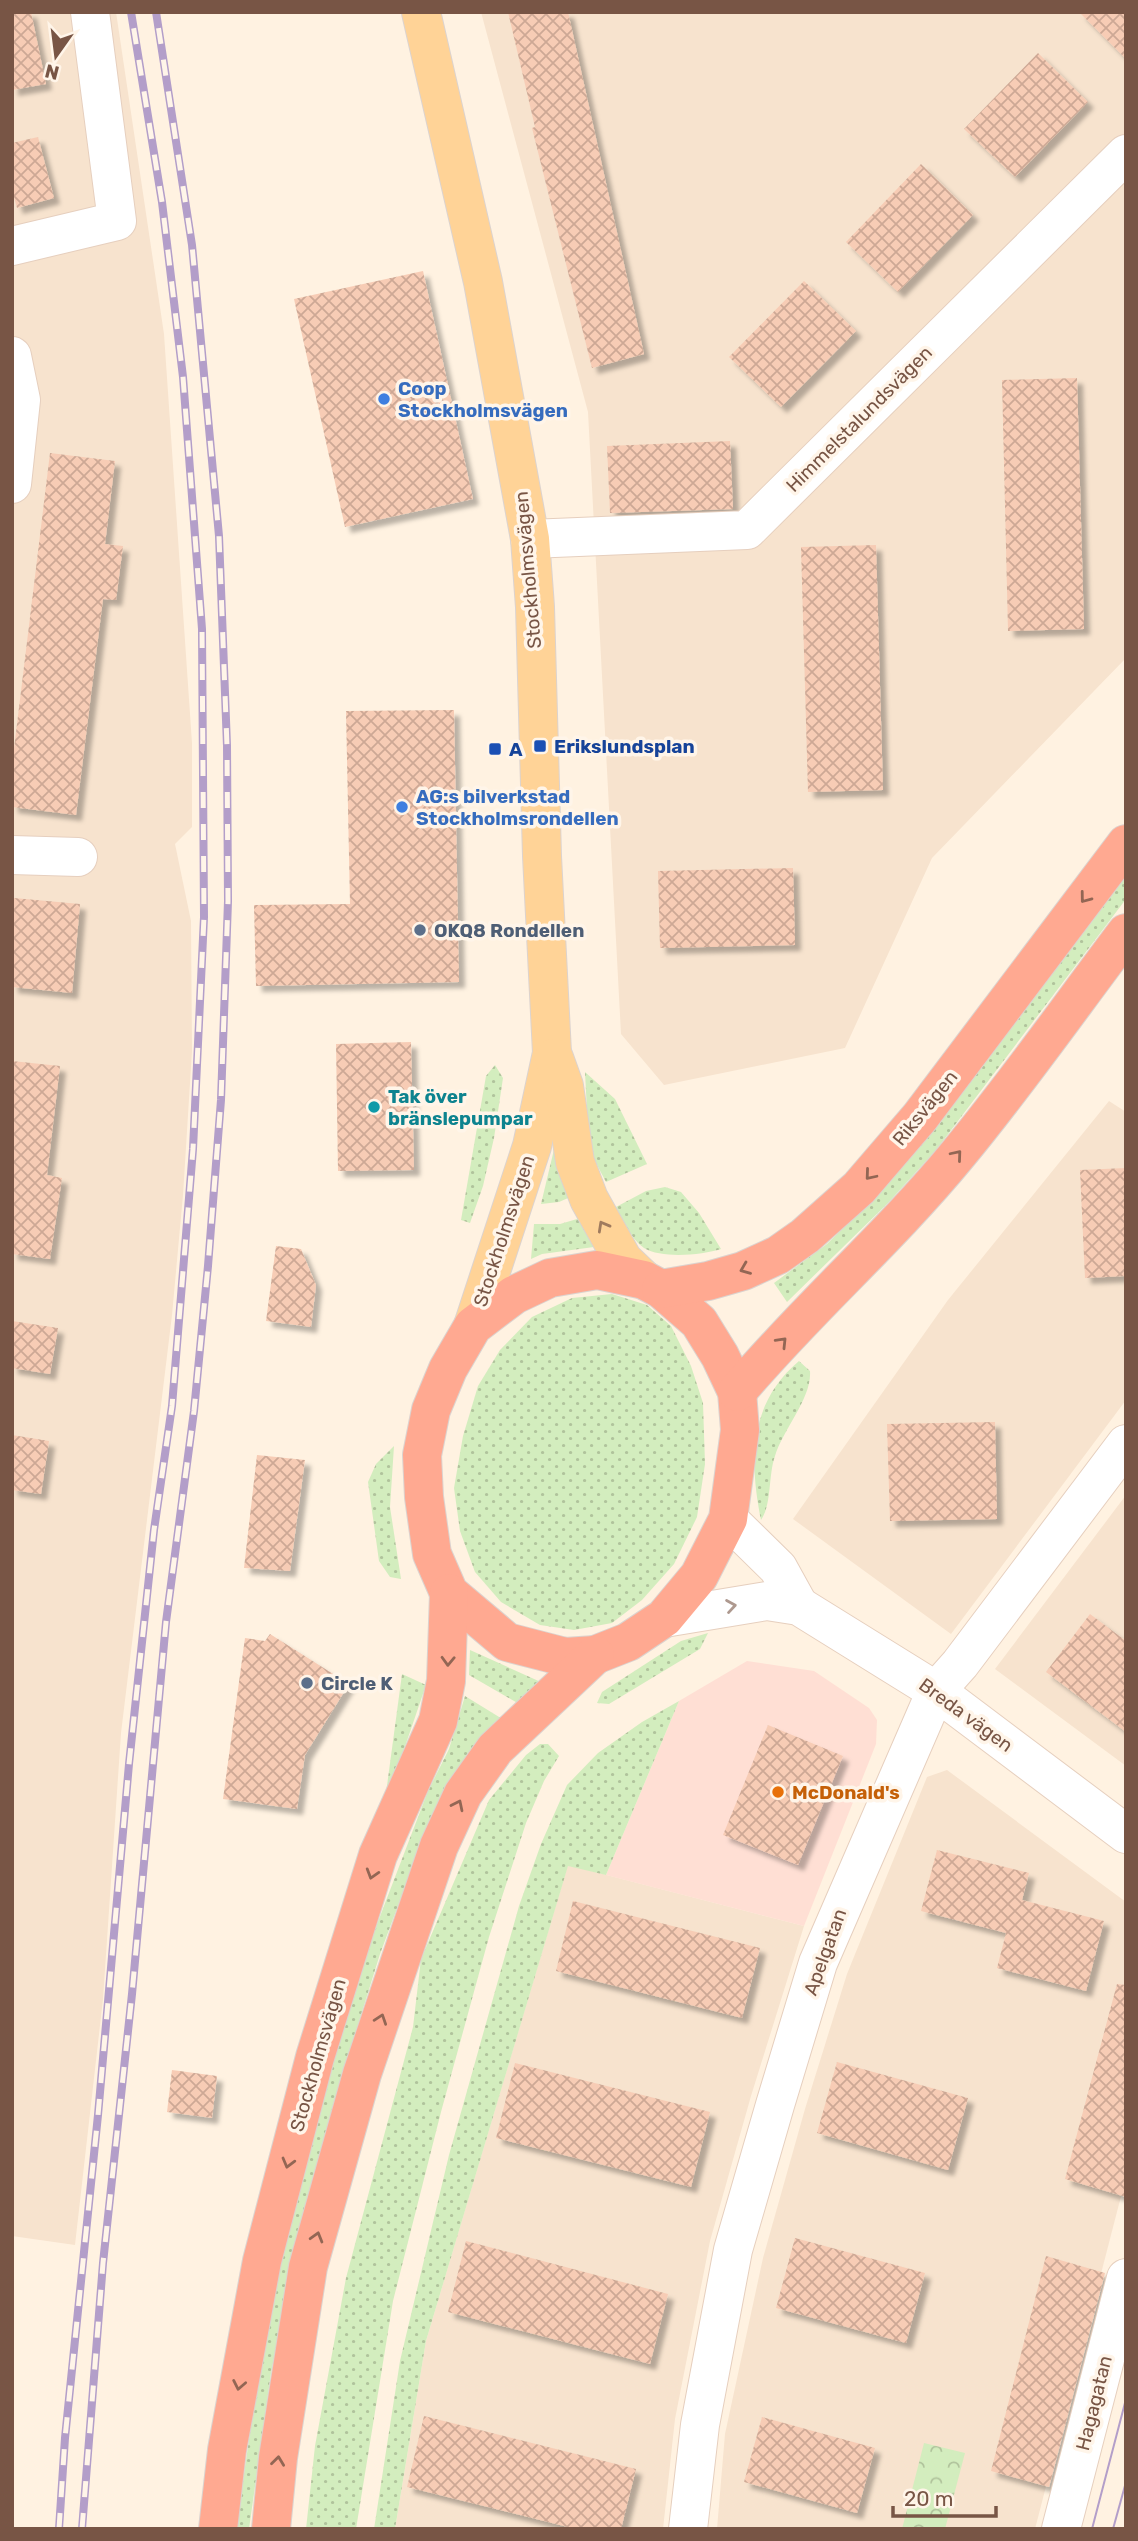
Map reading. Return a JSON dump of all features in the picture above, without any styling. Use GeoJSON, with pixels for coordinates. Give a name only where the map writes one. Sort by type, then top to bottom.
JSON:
{"type":"FeatureCollection","features":[{"type":"Feature","properties":{"kind":"highway","name":"Riksvägen"},"geometry":{"type":"LineString","coordinates":[[652,1284],[708,1282],[743,1271],[778,1255],[805,1236],[859,1188],[919,1117],[1126,844]]}},
{"type":"Feature","properties":{"kind":"highway"},"geometry":{"type":"LineString","coordinates":[[737,1392],[959,1153],[1126,933]]}},
{"type":"Feature","properties":{"kind":"highway"},"geometry":{"type":"LineString","coordinates":[[597,1270],[652,1284],[699,1322],[720,1356],[737,1392],[740,1430],[729,1519],[699,1576],[664,1618],[628,1642],[595,1655],[565,1657],[507,1642],[449,1593],[432,1554],[424,1497],[422,1455],[431,1410],[448,1369],[473,1326],[514,1296],[550,1278],[597,1270]]}},
{"type":"Feature","properties":{"kind":"highway","name":"Stockholmsvägen"},"geometry":{"type":"LineString","coordinates":[[218,2529],[227,2450],[262,2261],[316,2057],[378,1855],[438,1721],[446,1681],[449,1593]]}},
{"type":"Feature","properties":{"kind":"highway"},"geometry":{"type":"LineString","coordinates":[[271,2529],[278,2458],[308,2267],[362,2074],[439,1846],[463,1794],[495,1749],[595,1655]]}},
{"type":"Feature","properties":{"kind":"main road","name":"Stockholmsvägen"},"geometry":{"type":"LineString","coordinates":[[421,12],[482,282],[530,539],[535,618],[542,856],[552,1053],[532,1146],[473,1326]]}},
{"type":"Feature","properties":{"kind":"main road","name":"Stockholmsvägen"},"geometry":{"type":"LineString","coordinates":[[552,1053],[564,1086],[576,1162],[589,1200],[623,1260],[652,1284]]}},
{"type":"Feature","properties":{"kind":"street"},"geometry":{"type":"LineString","coordinates":[[12,246],[117,221],[90,12]]}},
{"type":"Feature","properties":{"kind":"street","name":"Himmelstalundsvägen"},"geometry":{"type":"LineString","coordinates":[[530,539],[747,530],[1126,155]]}},
{"type":"Feature","properties":{"kind":"street"},"geometry":{"type":"LineString","coordinates":[[12,356],[21,400],[12,484]]}},
{"type":"Feature","properties":{"kind":"street"},"geometry":{"type":"LineString","coordinates":[[12,855],[78,857]]}},
{"type":"Feature","properties":{"kind":"street","name":"Apelgatan"},"geometry":{"type":"LineString","coordinates":[[688,2529],[700,2425],[733,2250],[818,1963],[936,1691],[960,1664],[1126,1444]]}},
{"type":"Feature","properties":{"kind":"street","name":"Breda vägen"},"geometry":{"type":"LineString","coordinates":[[729,1519],[778,1568],[799,1606]]}},
{"type":"Feature","properties":{"kind":"street","name":"Breda vägen"},"geometry":{"type":"LineString","coordinates":[[664,1618],[767,1601],[799,1606],[936,1691],[1126,1834]]}},
{"type":"Feature","properties":{"kind":"street","name":"Hagagatan"},"geometry":{"type":"LineString","coordinates":[[1061,2529],[1126,2278]]}},
{"type":"Feature","properties":{"kind":"shaded area"},"geometry":{"type":"Polygon","coordinates":[[[12,12],[116,12],[164,334],[192,743],[192,827],[175,844],[191,921],[192,1051],[183,1195],[172,1315],[121,1733],[103,1999],[75,2245],[12,2236],[12,12]]]}},
{"type":"Feature","properties":{"kind":"shaded area"},"geometry":{"type":"Polygon","coordinates":[[[481,12],[1126,12],[1126,658],[932,858],[845,1048],[664,1085],[621,1034],[588,412],[481,12]]]}},
{"type":"Feature","properties":{"kind":"shaded area"},"geometry":{"type":"Polygon","coordinates":[[[1109,1101],[1126,1112],[1126,1400],[951,1634],[793,1519],[948,1300],[1109,1101]]]}},
{"type":"Feature","properties":{"kind":"shaded area"},"geometry":{"type":"Polygon","coordinates":[[[1126,1495],[1126,1766],[995,1669],[1126,1495]]]}},
{"type":"Feature","properties":{"kind":"shaded area"},"geometry":{"type":"Polygon","coordinates":[[[747,1661],[814,1671],[869,1708],[877,1720],[876,1744],[804,1926],[606,1875],[679,1701],[747,1661]]]}},
{"type":"Feature","properties":{"kind":"shaded area"},"geometry":{"type":"Polygon","coordinates":[[[947,1770],[1126,1902],[1126,2177],[1035,2529],[717,2529],[725,2434],[763,2258],[805,2109],[847,1974],[927,1777],[947,1770]]]}},
{"type":"Feature","properties":{"kind":"shaded area"},"geometry":{"type":"Polygon","coordinates":[[[568,1865],[804,1926],[751,2096],[710,2241],[675,2419],[663,2529],[395,2529],[426,2341],[568,1865]]]}},
{"type":"Feature","properties":{"kind":"green space"},"geometry":{"type":"Polygon","coordinates":[[[1126,874],[1126,899],[936,1150],[887,1204],[787,1302],[774,1283],[827,1244],[875,1197],[1126,874]]]}},
{"type":"Feature","properties":{"kind":"green space"},"geometry":{"type":"Polygon","coordinates":[[[495,1065],[503,1078],[494,1138],[483,1186],[470,1223],[461,1220],[486,1076],[495,1065]]]}},
{"type":"Feature","properties":{"kind":"green space"},"geometry":{"type":"Polygon","coordinates":[[[585,1072],[615,1099],[647,1164],[606,1182],[589,1150],[585,1072]]]}},
{"type":"Feature","properties":{"kind":"green space"},"geometry":{"type":"Polygon","coordinates":[[[557,1137],[575,1195],[559,1202],[541,1204],[557,1137]]]}},
{"type":"Feature","properties":{"kind":"green space"},"geometry":{"type":"Polygon","coordinates":[[[665,1187],[681,1192],[699,1213],[721,1249],[693,1254],[661,1254],[644,1248],[635,1239],[616,1207],[646,1191],[665,1187]]]}},
{"type":"Feature","properties":{"kind":"green space"},"geometry":{"type":"Polygon","coordinates":[[[584,1217],[594,1247],[542,1254],[531,1259],[534,1224],[560,1224],[584,1217]]]}},
{"type":"Feature","properties":{"kind":"green space"},"geometry":{"type":"Polygon","coordinates":[[[612,1294],[647,1305],[671,1326],[691,1366],[703,1403],[705,1464],[697,1517],[674,1564],[642,1600],[612,1623],[574,1630],[540,1625],[501,1602],[475,1572],[460,1531],[454,1488],[463,1436],[478,1386],[500,1350],[532,1317],[572,1298],[612,1294]]]}},
{"type":"Feature","properties":{"kind":"green space"},"geometry":{"type":"Polygon","coordinates":[[[799,1361],[810,1371],[809,1381],[802,1403],[775,1456],[767,1506],[761,1520],[755,1476],[757,1434],[770,1395],[799,1361]]]}},
{"type":"Feature","properties":{"kind":"green space"},"geometry":{"type":"Polygon","coordinates":[[[394,1446],[390,1507],[401,1579],[390,1577],[379,1561],[368,1482],[376,1464],[394,1446]]]}},
{"type":"Feature","properties":{"kind":"green space"},"geometry":{"type":"Polygon","coordinates":[[[708,1633],[700,1649],[609,1704],[597,1703],[602,1692],[681,1641],[708,1633]]]}},
{"type":"Feature","properties":{"kind":"green space"},"geometry":{"type":"Polygon","coordinates":[[[470,1650],[543,1683],[521,1705],[469,1675],[470,1650]]]}},
{"type":"Feature","properties":{"kind":"green space"},"geometry":{"type":"Polygon","coordinates":[[[402,1674],[426,1685],[384,1808],[402,1674]]]}},
{"type":"Feature","properties":{"kind":"green space"},"geometry":{"type":"Polygon","coordinates":[[[465,1696],[504,1720],[412,1868],[380,1954],[333,2105],[289,2285],[271,2373],[249,2529],[236,2529],[269,2302],[295,2189],[361,1966],[428,1791],[449,1749],[465,1696]]]}},
{"type":"Feature","properties":{"kind":"green space"},"geometry":{"type":"Polygon","coordinates":[[[679,1701],[606,1875],[568,1866],[426,2341],[395,2529],[374,2529],[400,2361],[449,2155],[519,1906],[541,1844],[567,1785],[598,1753],[642,1722],[679,1701]]]}},
{"type":"Feature","properties":{"kind":"green space"},"geometry":{"type":"Polygon","coordinates":[[[540,1744],[548,1744],[559,1756],[544,1781],[526,1823],[489,1937],[441,2112],[393,2301],[356,2529],[306,2529],[315,2446],[346,2278],[413,2027],[421,1959],[489,1800],[526,1755],[540,1744]]]}},
{"type":"Feature","properties":{"kind":"green space"},"geometry":{"type":"Polygon","coordinates":[[[924,2443],[965,2453],[945,2529],[902,2529],[924,2443]]]}},
{"type":"Feature","properties":{"kind":"building"},"geometry":{"type":"Polygon","coordinates":[[[12,12],[31,12],[46,84],[12,90],[12,12]]]}},
{"type":"Feature","properties":{"kind":"building"},"geometry":{"type":"Polygon","coordinates":[[[508,12],[568,12],[644,354],[592,368],[532,128],[535,127],[508,12]]]}},
{"type":"Feature","properties":{"kind":"building"},"geometry":{"type":"Polygon","coordinates":[[[1079,12],[1126,12],[1126,59],[1079,12]]]}},
{"type":"Feature","properties":{"kind":"building"},"geometry":{"type":"Polygon","coordinates":[[[1038,53],[1088,102],[1015,177],[964,129],[1038,53]]]}},
{"type":"Feature","properties":{"kind":"building"},"geometry":{"type":"Polygon","coordinates":[[[38,137],[54,198],[17,208],[12,190],[12,143],[38,137]]]}},
{"type":"Feature","properties":{"kind":"building"},"geometry":{"type":"Polygon","coordinates":[[[921,164],[973,215],[898,292],[846,242],[921,164]]]}},
{"type":"Feature","properties":{"kind":"building","name":"Coop Stockholmsvägen"},"geometry":{"type":"Polygon","coordinates":[[[423,271],[473,499],[345,527],[294,299],[423,271]]]}},
{"type":"Feature","properties":{"kind":"building"},"geometry":{"type":"Polygon","coordinates":[[[804,281],[856,331],[781,407],[729,357],[804,281]]]}},
{"type":"Feature","properties":{"kind":"building"},"geometry":{"type":"Polygon","coordinates":[[[1077,378],[1084,629],[1008,631],[1002,380],[1077,378]]]}},
{"type":"Feature","properties":{"kind":"building"},"geometry":{"type":"Polygon","coordinates":[[[730,441],[733,509],[610,513],[607,446],[730,441]]]}},
{"type":"Feature","properties":{"kind":"building"},"geometry":{"type":"Polygon","coordinates":[[[50,453],[115,461],[105,544],[123,546],[116,600],[103,599],[76,815],[12,807],[12,765],[50,453]]]}},
{"type":"Feature","properties":{"kind":"building"},"geometry":{"type":"Polygon","coordinates":[[[876,545],[883,790],[808,792],[801,547],[876,545]]]}},
{"type":"Feature","properties":{"kind":"building","name":"AG:s bilverkstad Stockholmsrondellen"},"geometry":{"type":"Polygon","coordinates":[[[454,710],[459,982],[256,986],[254,905],[350,904],[346,711],[454,710]]]}},
{"type":"Feature","properties":{"kind":"building"},"geometry":{"type":"Polygon","coordinates":[[[793,868],[795,945],[660,948],[658,871],[793,868]]]}},
{"type":"Feature","properties":{"kind":"building"},"geometry":{"type":"Polygon","coordinates":[[[14,898],[80,904],[72,993],[12,987],[14,898]]]}},
{"type":"Feature","properties":{"kind":"building","name":"Tak över bränslepumpar"},"geometry":{"type":"Polygon","coordinates":[[[411,1042],[414,1170],[338,1171],[336,1044],[411,1042]]]}},
{"type":"Feature","properties":{"kind":"building"},"geometry":{"type":"Polygon","coordinates":[[[12,1061],[60,1066],[47,1175],[62,1178],[50,1259],[12,1254],[12,1061]]]}},
{"type":"Feature","properties":{"kind":"building"},"geometry":{"type":"Polygon","coordinates":[[[1126,1168],[1126,1276],[1085,1278],[1080,1170],[1126,1168]]]}},
{"type":"Feature","properties":{"kind":"building"},"geometry":{"type":"Polygon","coordinates":[[[276,1246],[301,1249],[316,1285],[311,1327],[266,1321],[276,1246]]]}},
{"type":"Feature","properties":{"kind":"building"},"geometry":{"type":"Polygon","coordinates":[[[12,1321],[58,1328],[50,1374],[12,1368],[12,1321]]]}},
{"type":"Feature","properties":{"kind":"building"},"geometry":{"type":"Polygon","coordinates":[[[995,1422],[997,1519],[890,1521],[887,1424],[995,1422]]]}},
{"type":"Feature","properties":{"kind":"building"},"geometry":{"type":"Polygon","coordinates":[[[12,1435],[49,1441],[41,1494],[12,1490],[12,1435]]]}},
{"type":"Feature","properties":{"kind":"building"},"geometry":{"type":"Polygon","coordinates":[[[257,1455],[305,1460],[290,1571],[244,1568],[257,1455]]]}},
{"type":"Feature","properties":{"kind":"building"},"geometry":{"type":"Polygon","coordinates":[[[1090,1614],[1126,1641],[1126,1732],[1046,1672],[1090,1614]]]}},
{"type":"Feature","properties":{"kind":"building"},"geometry":{"type":"Polygon","coordinates":[[[270,1634],[349,1684],[305,1755],[297,1809],[223,1799],[245,1638],[265,1641],[270,1634]]]}},
{"type":"Feature","properties":{"kind":"building"},"geometry":{"type":"Polygon","coordinates":[[[768,1725],[843,1756],[798,1865],[723,1835],[768,1725]]]}},
{"type":"Feature","properties":{"kind":"building"},"geometry":{"type":"Polygon","coordinates":[[[937,1850],[1029,1873],[1022,1900],[1104,1921],[1086,1991],[997,1968],[1006,1933],[921,1911],[937,1850]]]}},
{"type":"Feature","properties":{"kind":"building"},"geometry":{"type":"Polygon","coordinates":[[[573,1901],[760,1948],[742,2018],[556,1971],[573,1901]]]}},
{"type":"Feature","properties":{"kind":"building"},"geometry":{"type":"Polygon","coordinates":[[[1117,1984],[1126,1985],[1126,2197],[1065,2179],[1117,1984]]]}},
{"type":"Feature","properties":{"kind":"building"},"geometry":{"type":"Polygon","coordinates":[[[837,2062],[968,2098],[948,2170],[817,2133],[837,2062]]]}},
{"type":"Feature","properties":{"kind":"building"},"geometry":{"type":"Polygon","coordinates":[[[515,2063],[710,2112],[691,2187],[496,2138],[515,2063]]]}},
{"type":"Feature","properties":{"kind":"building"},"geometry":{"type":"Polygon","coordinates":[[[172,2070],[217,2076],[212,2118],[167,2112],[172,2070]]]}},
{"type":"Feature","properties":{"kind":"building"},"geometry":{"type":"Polygon","coordinates":[[[795,2238],[925,2273],[906,2343],[776,2308],[795,2238]]]}},
{"type":"Feature","properties":{"kind":"building"},"geometry":{"type":"Polygon","coordinates":[[[466,2241],[668,2294],[650,2364],[448,2312],[466,2241]]]}},
{"type":"Feature","properties":{"kind":"building"},"geometry":{"type":"Polygon","coordinates":[[[1046,2256],[1105,2273],[1049,2487],[991,2471],[1046,2256]]]}},
{"type":"Feature","properties":{"kind":"building"},"geometry":{"type":"Polygon","coordinates":[[[424,2416],[636,2469],[621,2529],[576,2529],[407,2487],[424,2416]]]}},
{"type":"Feature","properties":{"kind":"building"},"geometry":{"type":"Polygon","coordinates":[[[762,2417],[875,2448],[857,2513],[744,2482],[762,2417]]]}},
{"type":"Feature","properties":{"kind":"tram line"},"geometry":{"type":"LineString","coordinates":[[1092,2529],[1126,2399]]}},
{"type":"Feature","properties":{"kind":"tram line"},"geometry":{"type":"LineString","coordinates":[[1113,2529],[1126,2482]]}},
{"type":"Feature","properties":{"kind":"railway"},"geometry":{"type":"LineString","coordinates":[[59,2529],[65,2438],[98,2115],[129,1764],[154,1530],[172,1406],[193,1149],[204,917],[202,629],[183,377],[162,202],[131,12]]}},
{"type":"Feature","properties":{"kind":"railway"},"geometry":{"type":"LineString","coordinates":[[82,2529],[103,2263],[132,1994],[166,1622],[194,1411],[208,1266],[221,1100],[228,901],[227,746],[219,536],[192,245],[156,12]]}},
{"type":"Feature","properties":{"kind":"place","name":"Coop Stockholmsvägen"},"geometry":{"type":"Point","coordinates":[384,399]}},
{"type":"Feature","properties":{"kind":"place","name":"Erikslundsplan"},"geometry":{"type":"Point","coordinates":[540,746]}},
{"type":"Feature","properties":{"kind":"place","name":"A"},"geometry":{"type":"Point","coordinates":[495,749]}},
{"type":"Feature","properties":{"kind":"place","name":"AG:s bilverkstad Stockholmsrondellen"},"geometry":{"type":"Point","coordinates":[402,807]}},
{"type":"Feature","properties":{"kind":"place","name":"OKQ8 Rondellen"},"geometry":{"type":"Point","coordinates":[420,930]}},
{"type":"Feature","properties":{"kind":"place","name":"Tak över bränslepumpar"},"geometry":{"type":"Point","coordinates":[374,1107]}},
{"type":"Feature","properties":{"kind":"place","name":"Circle K"},"geometry":{"type":"Point","coordinates":[307,1683]}},
{"type":"Feature","properties":{"kind":"place","name":"McDonald's"},"geometry":{"type":"Point","coordinates":[778,1792]}}]}
